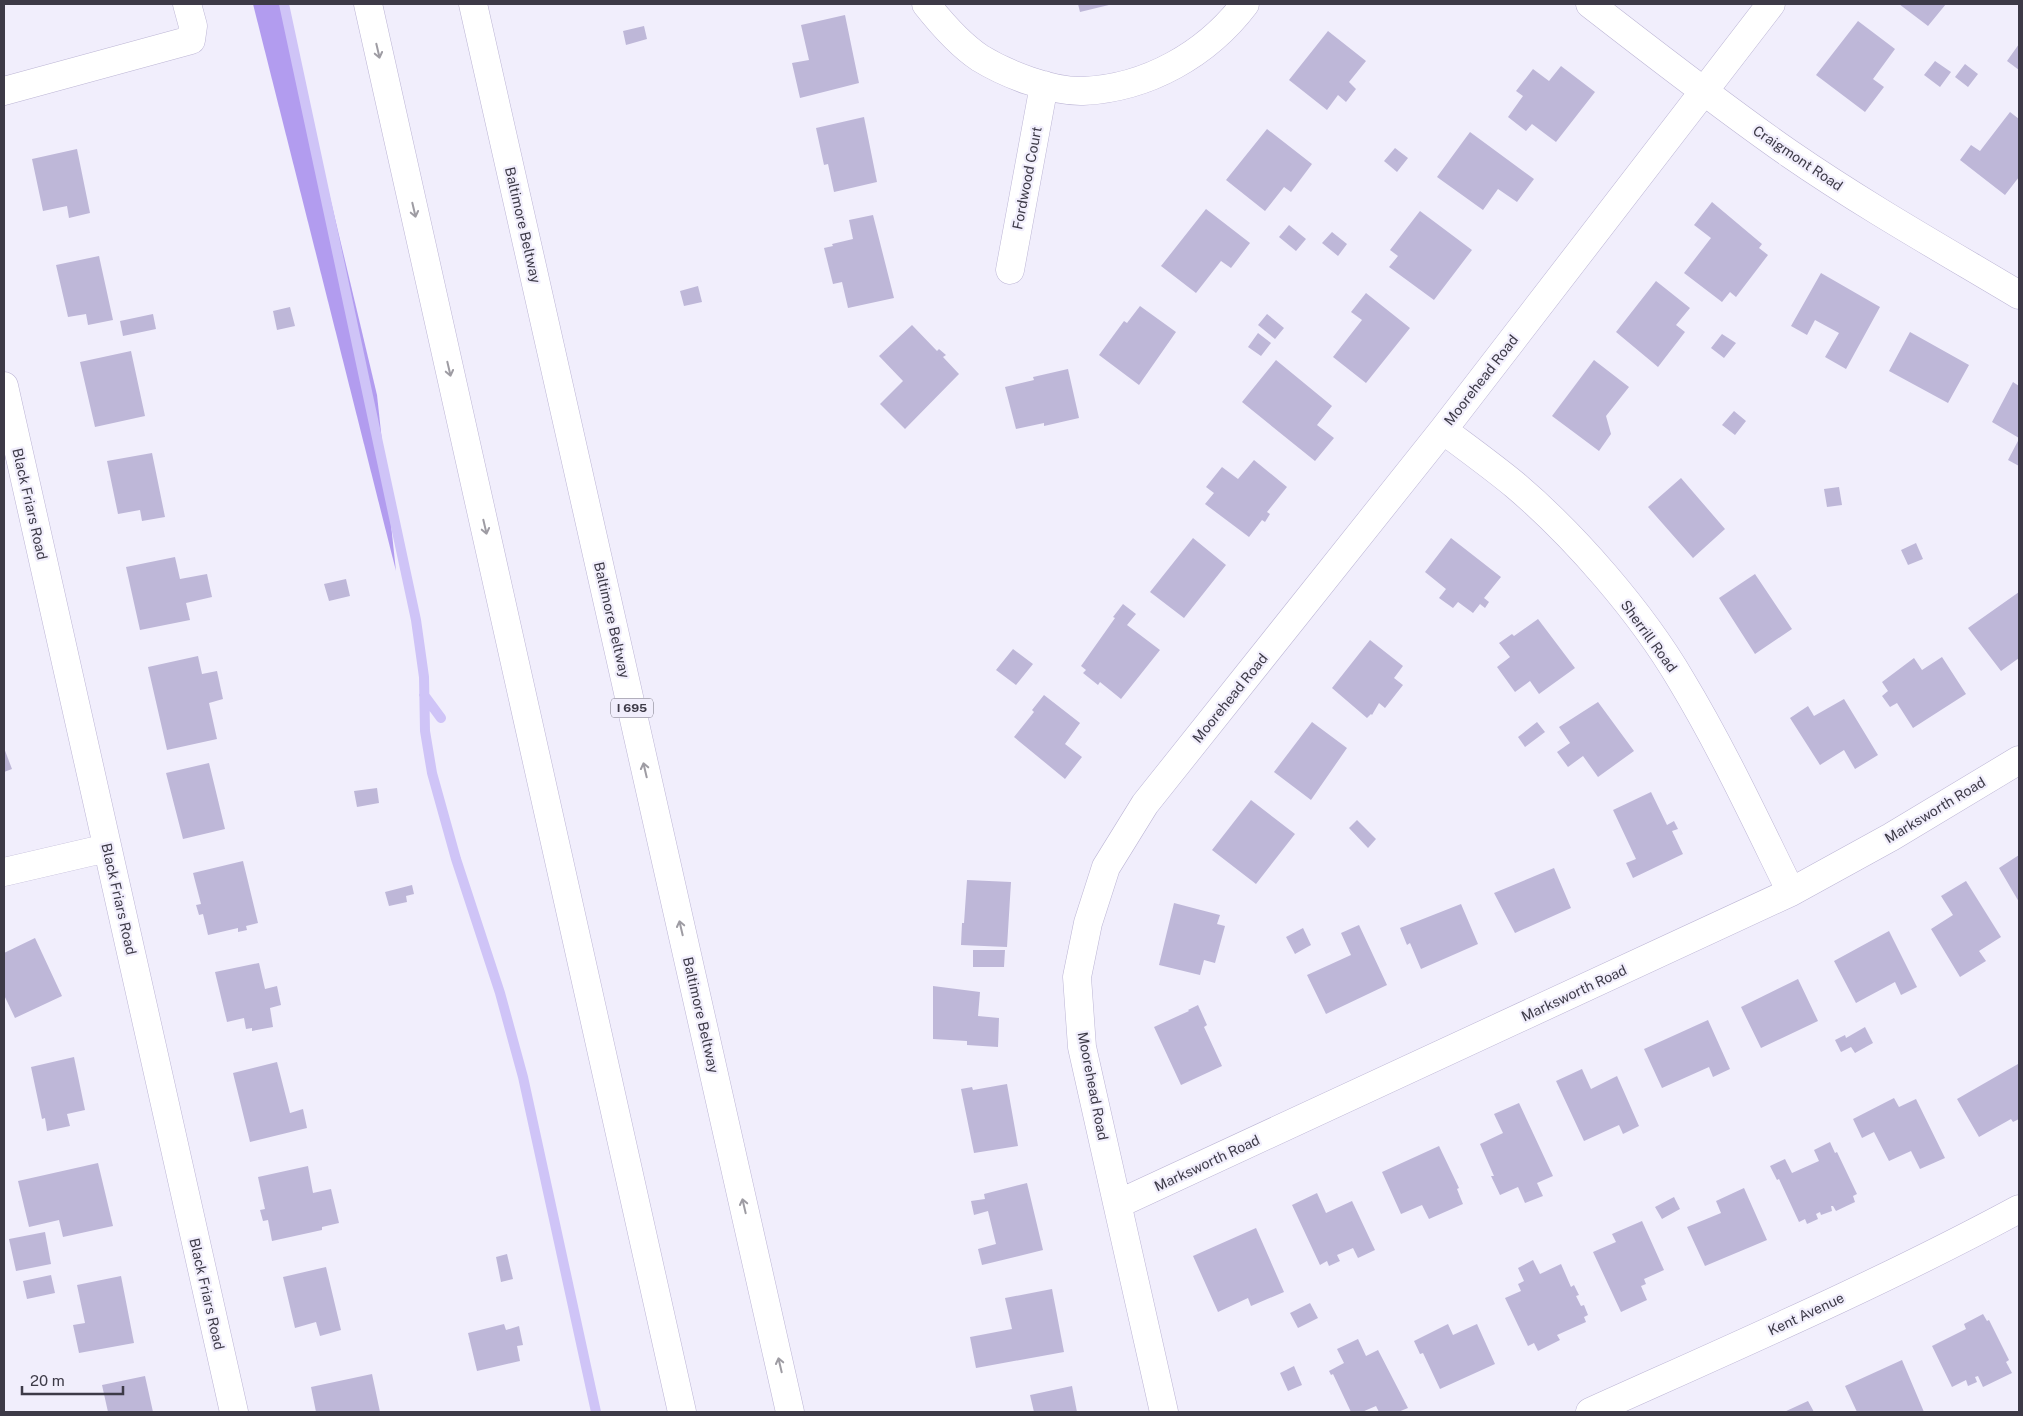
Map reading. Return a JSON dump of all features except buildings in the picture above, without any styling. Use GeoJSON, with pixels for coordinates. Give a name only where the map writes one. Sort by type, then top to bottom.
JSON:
{"type":"FeatureCollection","features":[{"type":"Feature","properties":{"kind":"main road"},"geometry":{"type":"LineString","coordinates":[[4,90],[191,40],[193,26],[187,4]]}},
{"type":"Feature","properties":{"kind":"main road"},"geometry":{"type":"LineString","coordinates":[[368,4],[682,1412]]}},
{"type":"Feature","properties":{"kind":"main road","name":"Baltimore Beltway"},"geometry":{"type":"LineString","coordinates":[[473,4],[790,1412]]}},
{"type":"Feature","properties":{"kind":"main road"},"geometry":{"type":"LineString","coordinates":[[926,4],[944,27],[978,57],[1007,72],[1044,85],[1082,91],[1121,86],[1162,73],[1201,49],[1238,14],[1245,4]]}},
{"type":"Feature","properties":{"kind":"main road","name":"Craigmont Road"},"geometry":{"type":"LineString","coordinates":[[1590,4],[1703,91],[1790,154],[1874,209],[2019,294]]}},
{"type":"Feature","properties":{"kind":"main road","name":"Moorehead Road"},"geometry":{"type":"LineString","coordinates":[[1164,1412],[1082,1047],[1077,977],[1088,923],[1106,867],[1145,804],[1443,430],[1771,4]]}},
{"type":"Feature","properties":{"kind":"main road","name":"Fordwood Court"},"geometry":{"type":"LineString","coordinates":[[1010,270],[1044,85]]}},
{"type":"Feature","properties":{"kind":"main road","name":"Black Friars Road"},"geometry":{"type":"LineString","coordinates":[[4,386],[234,1412]]}},
{"type":"Feature","properties":{"kind":"main road","name":"Sherrill Road"},"geometry":{"type":"LineString","coordinates":[[1443,430],[1515,485],[1564,531],[1601,572],[1642,623],[1681,679],[1719,748],[1792,892]]}},
{"type":"Feature","properties":{"kind":"main road","name":"Marksworth Road"},"geometry":{"type":"LineString","coordinates":[[1118,1204],[1792,892],[1891,837],[2019,760]]}},
{"type":"Feature","properties":{"kind":"main road"},"geometry":{"type":"LineString","coordinates":[[4,872],[107,848]]}},
{"type":"Feature","properties":{"kind":"main road","name":"Kent Avenue"},"geometry":{"type":"LineString","coordinates":[[1590,1412],[1851,1293],[1953,1244],[2019,1209]]}},
{"type":"Feature","properties":{"kind":"shaded area"},"geometry":{"type":"Polygon","coordinates":[[[253,4],[284,4],[377,395],[396,571],[253,4]]]}},
{"type":"Feature","properties":{"kind":"waterway"},"geometry":{"type":"LineString","coordinates":[[284,4],[416,620],[424,677],[425,731],[432,773],[456,859],[500,993],[523,1077],[596,1412]]}},
{"type":"Feature","properties":{"kind":"waterway"},"geometry":{"type":"LineString","coordinates":[[424,695],[441,718]]}}]}
